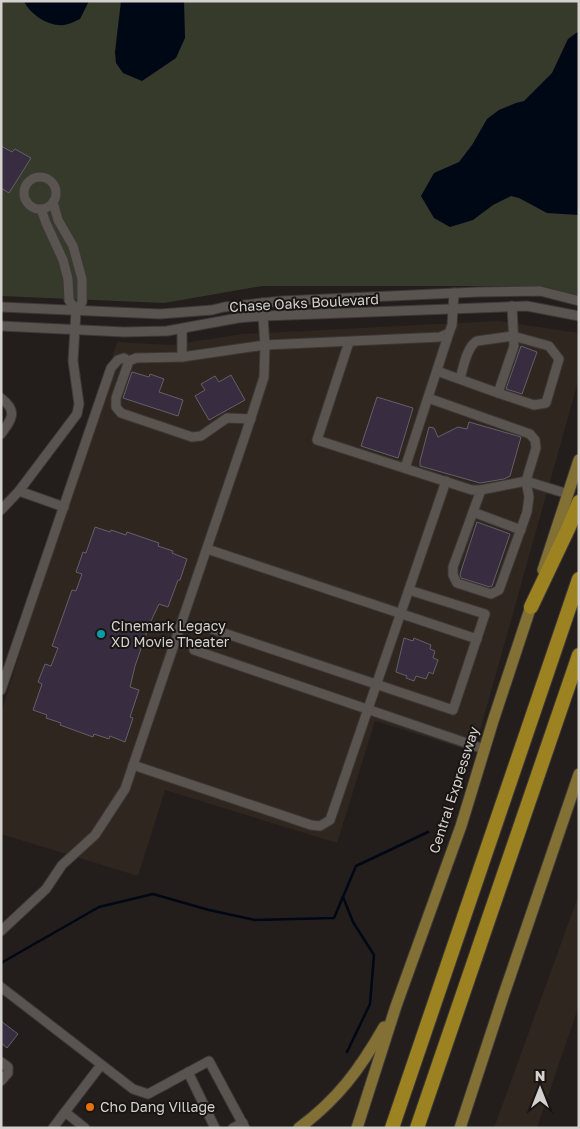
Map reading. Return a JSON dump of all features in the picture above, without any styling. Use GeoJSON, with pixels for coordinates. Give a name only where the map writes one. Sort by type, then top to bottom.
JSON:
{"type":"FeatureCollection","features":[{"type":"Feature","properties":{"kind":"highway"},"geometry":{"type":"LineString","coordinates":[[531,607],[569,527],[573,498]]}},
{"type":"Feature","properties":{"kind":"highway"},"geometry":{"type":"LineString","coordinates":[[392,1128],[579,579]]}},
{"type":"Feature","properties":{"kind":"highway"},"geometry":{"type":"LineString","coordinates":[[418,1128],[579,655]]}},
{"type":"Feature","properties":{"kind":"main road"},"geometry":{"type":"LineString","coordinates":[[573,498],[579,460]]}},
{"type":"Feature","properties":{"kind":"main road","name":"Central Expressway"},"geometry":{"type":"LineString","coordinates":[[357,1128],[396,1006],[461,826],[484,748],[531,607]]}},
{"type":"Feature","properties":{"kind":"main road"},"geometry":{"type":"LineString","coordinates":[[460,1128],[502,996],[579,774]]}},
{"type":"Feature","properties":{"kind":"main road"},"geometry":{"type":"LineString","coordinates":[[299,1128],[325,1106],[352,1078],[370,1052],[396,1006]]}},
{"type":"Feature","properties":{"kind":"main road"},"geometry":{"type":"LineString","coordinates":[[466,1128],[483,1059]]}},
{"type":"Feature","properties":{"kind":"street"},"geometry":{"type":"LineString","coordinates":[[39,176],[52,182],[56,188],[56,196],[53,202],[48,207],[41,209],[30,205],[24,195],[26,184],[39,176]]}},
{"type":"Feature","properties":{"kind":"street"},"geometry":{"type":"LineString","coordinates":[[53,202],[58,220],[72,246],[82,279],[82,302],[76,311]]}},
{"type":"Feature","properties":{"kind":"street"},"geometry":{"type":"LineString","coordinates":[[1,510],[20,491],[77,414],[79,404],[73,361],[76,311],[69,300],[68,279],[64,260],[41,209]]}},
{"type":"Feature","properties":{"kind":"street","name":"Chase Oaks Boulevard"},"geometry":{"type":"LineString","coordinates":[[1,307],[160,314],[212,310],[262,303],[454,293],[540,291],[579,301]]}},
{"type":"Feature","properties":{"kind":"street"},"geometry":{"type":"LineString","coordinates":[[405,468],[452,326],[454,293]]}},
{"type":"Feature","properties":{"kind":"street"},"geometry":{"type":"LineString","coordinates":[[1,931],[46,889],[62,864],[95,835],[125,789],[264,376],[265,345],[262,303]]}},
{"type":"Feature","properties":{"kind":"street"},"geometry":{"type":"LineString","coordinates":[[498,393],[514,346],[512,306]]}},
{"type":"Feature","properties":{"kind":"street","name":"Chase Oaks Boulevard"},"geometry":{"type":"LineString","coordinates":[[1,326],[124,332],[182,330],[238,318],[263,316],[512,306],[527,306],[579,316]]}},
{"type":"Feature","properties":{"kind":"street"},"geometry":{"type":"LineString","coordinates":[[182,330],[182,357]]}},
{"type":"Feature","properties":{"kind":"street"},"geometry":{"type":"LineString","coordinates":[[251,419],[227,418],[201,436],[192,437],[121,413],[116,407],[116,398],[129,361],[136,358],[182,357],[265,345],[440,337],[449,333]]}},
{"type":"Feature","properties":{"kind":"street"},"geometry":{"type":"LineString","coordinates":[[437,371],[534,405],[546,403],[559,359],[549,346],[513,336],[486,339],[473,343],[460,379]]}},
{"type":"Feature","properties":{"kind":"street"},"geometry":{"type":"LineString","coordinates":[[349,342],[317,440],[472,490],[526,481],[573,498]]}},
{"type":"Feature","properties":{"kind":"street"},"geometry":{"type":"LineString","coordinates":[[1,690],[111,368],[118,360],[124,358],[129,361]]}},
{"type":"Feature","properties":{"kind":"street"},"geometry":{"type":"LineString","coordinates":[[1,398],[10,405],[12,413],[9,424],[1,434]]}},
{"type":"Feature","properties":{"kind":"street"},"geometry":{"type":"LineString","coordinates":[[428,398],[530,434],[535,440],[536,448],[526,481],[529,497],[527,512],[499,590],[491,594],[457,582],[453,575],[453,567],[481,490]]}},
{"type":"Feature","properties":{"kind":"street"},"geometry":{"type":"LineString","coordinates":[[133,765],[311,825],[320,826],[330,820],[446,481]]}},
{"type":"Feature","properties":{"kind":"street"},"geometry":{"type":"LineString","coordinates":[[20,491],[64,507]]}},
{"type":"Feature","properties":{"kind":"street"},"geometry":{"type":"LineString","coordinates":[[473,512],[521,530]]}},
{"type":"Feature","properties":{"kind":"street"},"geometry":{"type":"LineString","coordinates":[[207,549],[477,639]]}},
{"type":"Feature","properties":{"kind":"street"},"geometry":{"type":"LineString","coordinates":[[203,626],[453,710],[485,614],[409,590]]}},
{"type":"Feature","properties":{"kind":"street"},"geometry":{"type":"LineString","coordinates":[[194,650],[484,748]]}},
{"type":"Feature","properties":{"kind":"street"},"geometry":{"type":"LineString","coordinates":[[1,987],[133,1089],[148,1094],[209,1061],[244,1126],[233,1128]]}},
{"type":"Feature","properties":{"kind":"street"},"geometry":{"type":"LineString","coordinates":[[1,1062],[8,1067],[8,1073],[1,1081]]}},
{"type":"Feature","properties":{"kind":"street"},"geometry":{"type":"LineString","coordinates":[[53,1128],[101,1065]]}},
{"type":"Feature","properties":{"kind":"street"},"geometry":{"type":"LineString","coordinates":[[188,1072],[215,1128]]}},
{"type":"Feature","properties":{"kind":"street"},"geometry":{"type":"LineString","coordinates":[[65,1112],[84,1127]]}},
{"type":"Feature","properties":{"kind":"shaded area"},"geometry":{"type":"Polygon","coordinates":[[[24,1],[89,1],[80,19],[66,25],[59,25],[41,19],[31,11],[24,1]]]}},
{"type":"Feature","properties":{"kind":"shaded area"},"geometry":{"type":"Polygon","coordinates":[[[121,1],[184,1],[185,38],[176,58],[142,81],[123,73],[116,63],[115,52],[121,1]]]}},
{"type":"Feature","properties":{"kind":"shaded area"},"geometry":{"type":"Polygon","coordinates":[[[579,31],[579,215],[547,213],[519,198],[511,196],[493,205],[473,220],[450,227],[434,218],[421,196],[434,173],[459,162],[472,145],[487,119],[499,110],[524,101],[552,73],[568,39],[579,31]]]}},
{"type":"Feature","properties":{"kind":"shaded area"},"geometry":{"type":"Polygon","coordinates":[[[498,321],[579,333],[579,378],[474,752],[375,721],[337,843],[165,790],[138,876],[1,834],[1,713],[117,342],[172,345],[243,334],[498,321]]]}},
{"type":"Feature","properties":{"kind":"shaded area"},"geometry":{"type":"Polygon","coordinates":[[[579,894],[579,1005],[537,1128],[494,1128],[579,894]]]}},
{"type":"Feature","properties":{"kind":"green space"},"geometry":{"type":"Polygon","coordinates":[[[1,1],[579,1],[579,296],[541,286],[262,286],[164,303],[1,296],[1,1]]]}},
{"type":"Feature","properties":{"kind":"building"},"geometry":{"type":"Polygon","coordinates":[[[1,146],[12,152],[15,149],[31,158],[9,193],[1,188],[1,146]]]}},
{"type":"Feature","properties":{"kind":"building"},"geometry":{"type":"Polygon","coordinates":[[[521,346],[537,352],[522,394],[506,389],[521,346]]]}},
{"type":"Feature","properties":{"kind":"building"},"geometry":{"type":"Polygon","coordinates":[[[132,372],[149,377],[150,374],[164,379],[159,392],[183,400],[178,416],[123,398],[132,372]]]}},
{"type":"Feature","properties":{"kind":"building"},"geometry":{"type":"Polygon","coordinates":[[[231,375],[245,400],[209,420],[195,396],[205,390],[201,384],[215,376],[219,382],[231,375]]]}},
{"type":"Feature","properties":{"kind":"building"},"geometry":{"type":"Polygon","coordinates":[[[377,397],[413,408],[398,458],[361,446],[377,397]]]}},
{"type":"Feature","properties":{"kind":"building"},"geometry":{"type":"Polygon","coordinates":[[[469,422],[521,437],[510,476],[504,479],[480,483],[420,466],[429,427],[434,428],[438,437],[458,427],[467,429],[469,422]]]}},
{"type":"Feature","properties":{"kind":"building"},"geometry":{"type":"Polygon","coordinates":[[[477,522],[510,534],[492,586],[490,587],[461,578],[460,574],[477,522]]]}},
{"type":"Feature","properties":{"kind":"building","name":"Cinemark Legacy XD Movie Theater"},"geometry":{"type":"Polygon","coordinates":[[[95,527],[126,535],[127,532],[159,543],[158,546],[173,551],[172,553],[187,559],[168,607],[159,604],[150,623],[135,666],[130,687],[139,690],[130,717],[133,718],[125,742],[110,736],[109,739],[94,734],[93,737],[60,725],[61,723],[46,718],[47,715],[33,710],[42,684],[38,682],[45,664],[51,666],[58,648],[52,646],[72,590],[76,591],[82,574],[76,572],[83,552],[86,553],[95,527]]]}},
{"type":"Feature","properties":{"kind":"building"},"geometry":{"type":"Polygon","coordinates":[[[404,638],[413,641],[414,638],[431,645],[430,649],[435,651],[433,658],[438,660],[433,674],[429,672],[426,679],[416,676],[414,681],[396,672],[404,638]]]}},
{"type":"Feature","properties":{"kind":"building"},"geometry":{"type":"Polygon","coordinates":[[[1,1021],[18,1034],[7,1048],[1,1043],[1,1021]]]}},
{"type":"Feature","properties":{"kind":"waterway"},"geometry":{"type":"LineString","coordinates":[[1,963],[99,907],[153,894],[209,910],[255,920],[334,918],[356,866],[428,832]]}},
{"type":"Feature","properties":{"kind":"waterway"},"geometry":{"type":"LineString","coordinates":[[343,897],[353,922],[374,955],[370,1004],[347,1052]]}},
{"type":"Feature","properties":{"kind":"place","name":"Cinemark Legacy XD Movie Theater"},"geometry":{"type":"Point","coordinates":[101,634]}},
{"type":"Feature","properties":{"kind":"place","name":"Cho Dang Village"},"geometry":{"type":"Point","coordinates":[90,1107]}}]}
